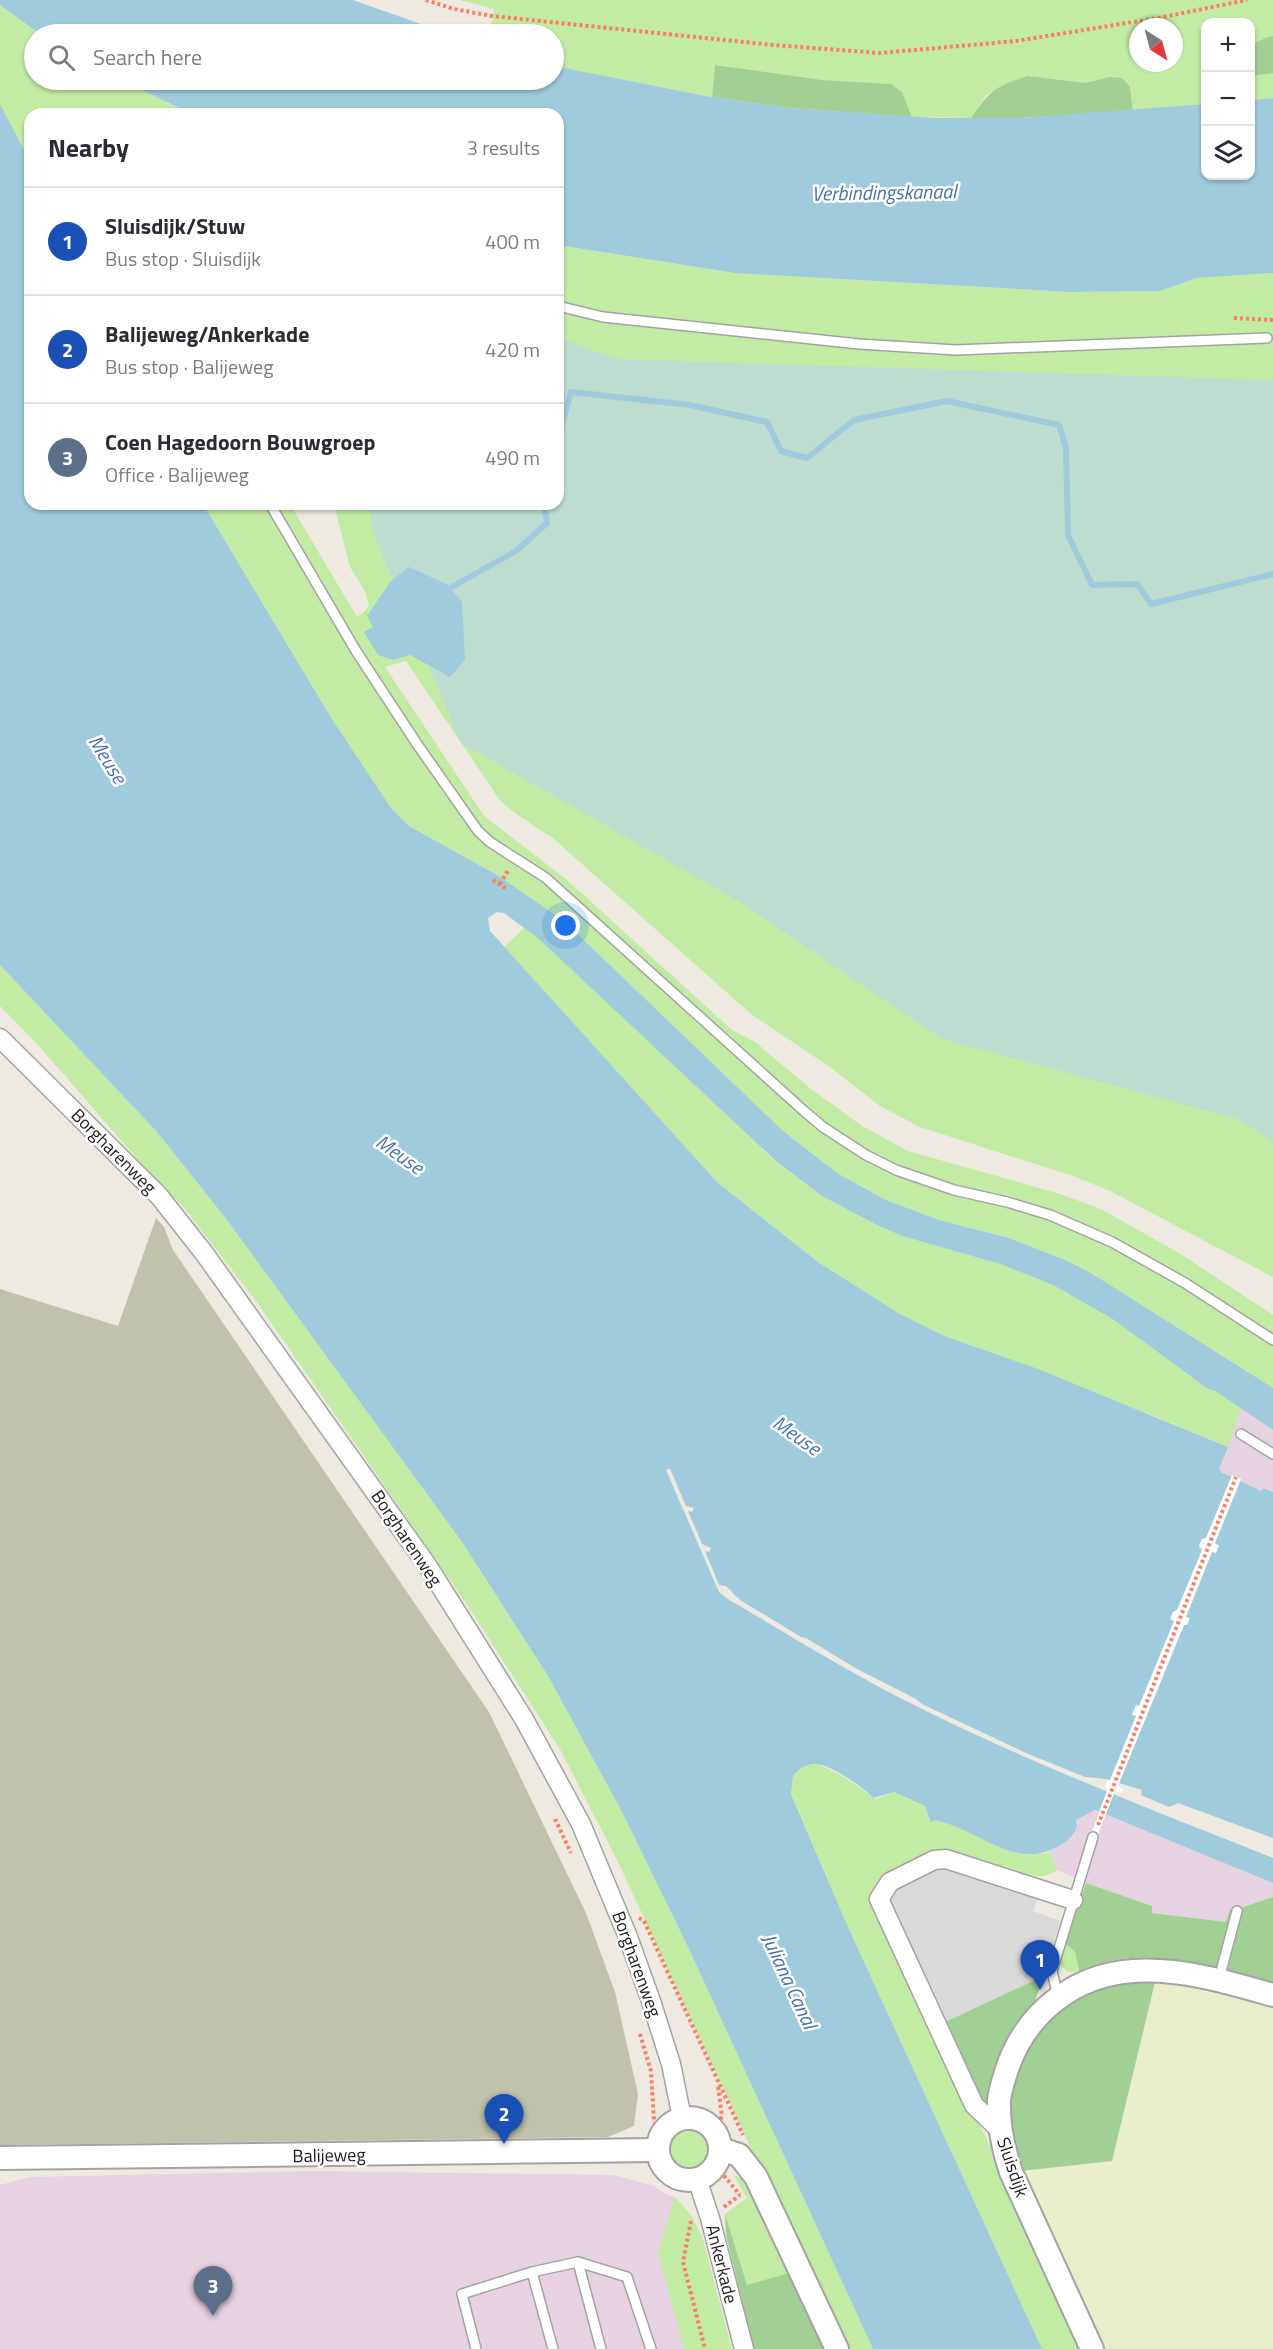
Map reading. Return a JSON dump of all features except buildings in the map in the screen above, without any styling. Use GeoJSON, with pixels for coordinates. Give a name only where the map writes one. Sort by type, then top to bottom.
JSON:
{"type":"FeatureCollection","features":[{"type":"Feature","properties":{"kind":"street","name":"Borgharenweg"},"geometry":{"type":"LineString","coordinates":[[0,1038],[159,1196],[204,1253],[427,1565],[524,1719],[581,1824],[640,1969],[671,2064],[682,2118]]}},
{"type":"Feature","properties":{"kind":"street"},"geometry":{"type":"LineString","coordinates":[[1000,2130],[974,2105],[879,1899],[890,1882],[934,1860],[946,1859],[1073,1900]]}},
{"type":"Feature","properties":{"kind":"street","name":"Sluisdijk"},"geometry":{"type":"LineString","coordinates":[[1092,2349],[1011,2172],[1000,2130],[999,2099],[1013,2053],[1025,2032],[1058,1996],[1105,1975],[1134,1971],[1166,1972],[1219,1979],[1273,1995]]}},
{"type":"Feature","properties":{"kind":"street"},"geometry":{"type":"LineString","coordinates":[[717,2140],[717,2161],[713,2168],[697,2179],[686,2180],[671,2175],[660,2162],[659,2143],[671,2123],[682,2118],[701,2120],[717,2140],[739,2155],[752,2170],[837,2349]]}},
{"type":"Feature","properties":{"kind":"street","name":"Balijeweg"},"geometry":{"type":"LineString","coordinates":[[0,2158],[659,2143]]}},
{"type":"Feature","properties":{"kind":"street","name":"Ankerkade"},"geometry":{"type":"LineString","coordinates":[[697,2179],[710,2218],[744,2349]]}},
{"type":"Feature","properties":{"kind":"lane"},"geometry":{"type":"LineString","coordinates":[[564,307],[603,317],[859,344],[957,350],[1267,338]]}},
{"type":"Feature","properties":{"kind":"lane"},"geometry":{"type":"LineString","coordinates":[[274,510],[356,651],[478,831],[490,842],[546,878],[804,1111],[866,1155],[896,1170],[954,1190],[1050,1215],[1112,1242],[1185,1283],[1273,1340]]}},
{"type":"Feature","properties":{"kind":"lane"},"geometry":{"type":"LineString","coordinates":[[1241,1434],[1273,1454]]}},
{"type":"Feature","properties":{"kind":"lane"},"geometry":{"type":"LineString","coordinates":[[1058,1996],[1052,1971],[1093,1837]]}},
{"type":"Feature","properties":{"kind":"lane"},"geometry":{"type":"LineString","coordinates":[[1219,1979],[1237,1911]]}},
{"type":"Feature","properties":{"kind":"lane"},"geometry":{"type":"LineString","coordinates":[[578,2262],[601,2349]]}},
{"type":"Feature","properties":{"kind":"lane"},"geometry":{"type":"LineString","coordinates":[[476,2349],[462,2294],[532,2272],[578,2262],[627,2277],[651,2349]]}},
{"type":"Feature","properties":{"kind":"lane"},"geometry":{"type":"LineString","coordinates":[[532,2272],[553,2349]]}},
{"type":"Feature","properties":{"kind":"path"},"geometry":{"type":"LineString","coordinates":[[428,0],[454,9],[492,16],[773,45],[880,53],[1016,41],[1158,18],[1247,0]]}},
{"type":"Feature","properties":{"kind":"path"},"geometry":{"type":"LineString","coordinates":[[1234,318],[1273,320]]}},
{"type":"Feature","properties":{"kind":"path"},"geometry":{"type":"LineString","coordinates":[[500,884],[505,875]]}},
{"type":"Feature","properties":{"kind":"path"},"geometry":{"type":"LineString","coordinates":[[492,880],[507,889]]}},
{"type":"Feature","properties":{"kind":"path"},"geometry":{"type":"LineString","coordinates":[[1099,1823],[1236,1477]]}},
{"type":"Feature","properties":{"kind":"path"},"geometry":{"type":"LineString","coordinates":[[552,1812],[575,1863]]}},
{"type":"Feature","properties":{"kind":"path"},"geometry":{"type":"LineString","coordinates":[[613,1899],[644,1921],[743,2134]]}},
{"type":"Feature","properties":{"kind":"path"},"geometry":{"type":"LineString","coordinates":[[637,2025],[651,2071],[654,2121],[659,2143]]}},
{"type":"Feature","properties":{"kind":"path"},"geometry":{"type":"LineString","coordinates":[[717,2140],[722,2116],[718,2082]]}},
{"type":"Feature","properties":{"kind":"path"},"geometry":{"type":"LineString","coordinates":[[691,2213],[682,2262],[705,2349]]}},
{"type":"Feature","properties":{"kind":"shaded area"},"geometry":{"type":"Polygon","coordinates":[[[564,339],[616,359],[1273,380],[1273,1141],[1237,1119],[942,1039],[738,901],[461,743],[372,530],[370,510],[564,510],[564,339]]]}},
{"type":"Feature","properties":{"kind":"shaded area"},"geometry":{"type":"Polygon","coordinates":[[[156,1218],[164,1227],[173,1250],[489,1712],[586,1913],[615,1992],[638,2094],[634,2126],[608,2137],[0,2145],[0,1289],[118,1326],[156,1218]]]}},
{"type":"Feature","properties":{"kind":"shaded area"},"geometry":{"type":"Polygon","coordinates":[[[1241,1407],[1273,1430],[1273,1492],[1250,1487],[1219,1469],[1241,1407]]]}},
{"type":"Feature","properties":{"kind":"shaded area"},"geometry":{"type":"Polygon","coordinates":[[[1094,1810],[1265,1878],[1273,1883],[1273,1897],[1242,1908],[1226,1922],[1151,1913],[1152,1906],[1086,1883],[1058,1870],[1049,1852],[1073,1835],[1076,1820],[1094,1810]]]}},
{"type":"Feature","properties":{"kind":"shaded area"},"geometry":{"type":"Polygon","coordinates":[[[934,1860],[1041,1889],[1033,1911],[1060,1921],[1044,1976],[937,2026],[879,1899],[934,1860]]]}},
{"type":"Feature","properties":{"kind":"shaded area"},"geometry":{"type":"Polygon","coordinates":[[[1155,1982],[1216,1990],[1273,2006],[1273,2349],[1103,2349],[1021,2171],[1112,2161],[1155,1982]]]}},
{"type":"Feature","properties":{"kind":"shaded area"},"geometry":{"type":"Polygon","coordinates":[[[312,2171],[613,2175],[654,2186],[665,2194],[675,2197],[724,2349],[0,2349],[0,2185],[29,2177],[312,2171]]]}},
{"type":"Feature","properties":{"kind":"green space"},"geometry":{"type":"Polygon","coordinates":[[[460,0],[1273,0],[1273,36],[1255,42],[1255,18],[1201,18],[1201,104],[1133,111],[1130,87],[1109,77],[1086,83],[1028,76],[986,95],[971,118],[912,117],[902,92],[891,84],[822,80],[716,65],[712,97],[564,68],[564,24],[492,24],[494,9],[460,0]]]}},
{"type":"Feature","properties":{"kind":"green space"},"geometry":{"type":"Polygon","coordinates":[[[0,5],[26,24],[24,24],[24,90],[142,90],[179,108],[24,108],[24,150],[0,104],[0,5]]]}},
{"type":"Feature","properties":{"kind":"green space"},"geometry":{"type":"Polygon","coordinates":[[[1273,36],[1273,73],[1255,75],[1255,42],[1273,36]]]}},
{"type":"Feature","properties":{"kind":"green space"},"geometry":{"type":"Polygon","coordinates":[[[715,65],[822,80],[891,84],[902,92],[912,117],[789,108],[712,97],[715,65]]]}},
{"type":"Feature","properties":{"kind":"green space"},"geometry":{"type":"Polygon","coordinates":[[[1273,73],[1273,98],[1255,100],[1255,75],[1273,73]]]}},
{"type":"Feature","properties":{"kind":"green space"},"geometry":{"type":"Polygon","coordinates":[[[1028,76],[1086,83],[1109,77],[1122,78],[1130,87],[1133,111],[1020,118],[971,118],[983,101],[994,91],[1028,76]]]}},
{"type":"Feature","properties":{"kind":"green space"},"geometry":{"type":"Polygon","coordinates":[[[564,246],[735,273],[1070,292],[1160,291],[1197,278],[1273,273],[1273,1277],[1110,1191],[1073,1176],[920,1127],[880,1106],[830,1067],[751,1014],[555,840],[519,816],[499,799],[406,661],[385,667],[484,816],[567,880],[732,1030],[755,1042],[811,1089],[862,1126],[908,1151],[1060,1194],[1101,1209],[1179,1253],[1273,1315],[1273,1388],[1091,1273],[1065,1260],[1009,1238],[939,1220],[886,1200],[837,1173],[782,1130],[564,921],[499,876],[409,826],[391,808],[330,716],[207,510],[294,510],[357,617],[369,606],[365,591],[350,567],[336,510],[564,510],[564,246]]]}},
{"type":"Feature","properties":{"kind":"green space"},"geometry":{"type":"Polygon","coordinates":[[[524,928],[540,939],[584,979],[777,1163],[822,1196],[902,1236],[1000,1264],[1053,1285],[1114,1320],[1208,1389],[1241,1407],[1228,1447],[1154,1416],[947,1337],[900,1314],[818,1262],[717,1182],[504,947],[524,928]]]}},
{"type":"Feature","properties":{"kind":"green space"},"geometry":{"type":"Polygon","coordinates":[[[0,965],[157,1132],[227,1220],[462,1542],[548,1676],[622,1812],[688,1947],[873,2349],[844,2349],[619,1864],[561,1751],[468,1606],[256,1301],[182,1205],[160,1185],[39,1046],[0,1006],[0,965]]]}},
{"type":"Feature","properties":{"kind":"green space"},"geometry":{"type":"Polygon","coordinates":[[[818,1764],[843,1776],[876,1799],[894,1792],[925,1806],[931,1822],[936,1820],[947,1822],[1001,1847],[1043,1854],[1049,1852],[1058,1870],[1045,1876],[1024,1877],[932,1851],[884,1874],[870,1894],[935,2035],[992,2150],[1080,2349],[1042,2349],[848,1927],[791,1793],[793,1776],[806,1765],[818,1764]]]}},
{"type":"Feature","properties":{"kind":"green space"},"geometry":{"type":"Polygon","coordinates":[[[1086,1883],[1152,1906],[1152,1913],[1226,1922],[1230,1909],[1240,1912],[1241,1908],[1273,1897],[1273,1986],[1203,1966],[1166,1959],[1133,1958],[1099,1964],[1079,1971],[1075,1952],[1065,1943],[1086,1883]]]}},
{"type":"Feature","properties":{"kind":"green space"},"geometry":{"type":"Polygon","coordinates":[[[1065,1943],[1075,1952],[1079,1971],[1068,1971],[1060,1964],[1065,1943]]]}},
{"type":"Feature","properties":{"kind":"green space"},"geometry":{"type":"Polygon","coordinates":[[[1044,1976],[1035,2001],[1014,2025],[1003,2047],[993,2074],[987,2103],[981,2104],[943,2023],[1044,1976]]]}},
{"type":"Feature","properties":{"kind":"green space"},"geometry":{"type":"Polygon","coordinates":[[[1132,1982],[1155,1982],[1112,2161],[1021,2171],[1011,2135],[1009,2107],[1013,2082],[1026,2051],[1047,2023],[1072,2001],[1098,1989],[1132,1982]]]}},
{"type":"Feature","properties":{"kind":"green space"},"geometry":{"type":"Polygon","coordinates":[[[688,2128],[703,2134],[709,2149],[703,2164],[688,2170],[673,2164],[667,2149],[673,2134],[688,2128]]]}},
{"type":"Feature","properties":{"kind":"green space"},"geometry":{"type":"Polygon","coordinates":[[[734,2177],[746,2181],[789,2273],[747,2286],[725,2214],[747,2198],[734,2177]]]}},
{"type":"Feature","properties":{"kind":"green space"},"geometry":{"type":"Polygon","coordinates":[[[675,2197],[691,2215],[702,2236],[732,2349],[684,2349],[658,2253],[675,2197]]]}},
{"type":"Feature","properties":{"kind":"green space"},"geometry":{"type":"Polygon","coordinates":[[[725,2214],[747,2285],[789,2273],[825,2349],[754,2349],[726,2235],[725,2214]]]}},
{"type":"Feature","properties":{"kind":"water"},"geometry":{"type":"Polygon","coordinates":[[[0,0],[353,0],[421,24],[26,24],[0,5],[0,0]]]}},
{"type":"Feature","properties":{"kind":"water","name":"Verbindingskanaal"},"geometry":{"type":"Polygon","coordinates":[[[564,68],[706,96],[789,108],[934,118],[1020,118],[1201,104],[1201,180],[1255,180],[1255,100],[1273,98],[1273,273],[1197,278],[1160,291],[1070,292],[735,273],[564,246],[564,108],[179,108],[142,90],[564,90],[564,68]]]}},
{"type":"Feature","properties":{"kind":"water"},"geometry":{"type":"Polygon","coordinates":[[[0,104],[24,150],[24,510],[207,510],[330,716],[391,808],[409,826],[499,876],[564,921],[782,1130],[837,1173],[886,1200],[939,1220],[1009,1238],[1065,1260],[1091,1273],[1273,1388],[1273,1430],[1217,1392],[1208,1389],[1114,1320],[1053,1285],[1000,1264],[902,1236],[822,1196],[778,1163],[539,939],[504,913],[497,912],[488,918],[490,931],[717,1182],[818,1262],[900,1314],[947,1337],[1038,1369],[1228,1447],[1219,1469],[1221,1472],[1261,1491],[1263,1488],[1273,1492],[1273,1838],[1178,1803],[1169,1807],[1141,1795],[1142,1790],[1106,1779],[1085,1777],[1026,1753],[922,1704],[801,1637],[740,1600],[726,1586],[719,1585],[705,1551],[709,1552],[711,1548],[702,1544],[688,1511],[692,1512],[694,1508],[686,1506],[670,1469],[666,1470],[719,1592],[728,1599],[870,1682],[962,1728],[1094,1786],[1273,1858],[1273,1883],[1095,1810],[1076,1820],[1077,1827],[1065,1842],[1048,1851],[1032,1854],[1016,1852],[1000,1848],[953,1825],[936,1820],[931,1822],[925,1806],[894,1792],[873,1798],[847,1778],[823,1765],[807,1766],[793,1776],[791,1794],[848,1927],[1042,2349],[873,2349],[688,1947],[622,1812],[548,1676],[462,1542],[227,1220],[157,1132],[0,965],[0,104]]]}},
{"type":"Feature","properties":{"kind":"water"},"geometry":{"type":"Polygon","coordinates":[[[409,567],[448,585],[462,602],[465,660],[450,677],[410,655],[393,660],[378,655],[364,632],[373,627],[367,616],[391,581],[409,567]]]}},
{"type":"Feature","properties":{"kind":"pier"},"geometry":{"type":"Polygon","coordinates":[[[1232,1475],[1241,1479],[1215,1543],[1219,1546],[1216,1553],[1212,1552],[1186,1617],[1190,1618],[1187,1625],[1184,1625],[1118,1786],[1123,1789],[1121,1793],[1115,1791],[1096,1839],[1090,1837],[1108,1788],[1105,1787],[1136,1716],[1132,1715],[1136,1705],[1139,1706],[1174,1621],[1170,1619],[1173,1612],[1177,1610],[1202,1550],[1199,1546],[1202,1539],[1206,1538],[1232,1475]]]}},
{"type":"Feature","properties":{"kind":"waterway"},"geometry":{"type":"LineString","coordinates":[[564,416],[571,392],[690,405],[767,422],[781,451],[807,458],[854,420],[947,401],[1059,425],[1066,448],[1068,535],[1092,585],[1137,584],[1151,604],[1273,574]]}},
{"type":"Feature","properties":{"kind":"waterway"},"geometry":{"type":"LineString","coordinates":[[450,588],[516,551],[547,523],[545,510]]}},
{"type":"Feature","properties":{"kind":"place","name":"Sluisdijk/Stuw"},"geometry":{"type":"Point","coordinates":[1040,1990]}},
{"type":"Feature","properties":{"kind":"place","name":"Balijeweg/Ankerkade"},"geometry":{"type":"Point","coordinates":[504,2144]}},
{"type":"Feature","properties":{"kind":"place","name":"Coen Hagedoorn Bouwgroep"},"geometry":{"type":"Point","coordinates":[213,2316]}},
{"type":"Feature","properties":{"kind":"water label","name":"Meuse"},"geometry":{"type":"Point","coordinates":[108,759]}},
{"type":"Feature","properties":{"kind":"water label","name":"Meuse"},"geometry":{"type":"Point","coordinates":[400,1154]}},
{"type":"Feature","properties":{"kind":"water label","name":"Meuse"},"geometry":{"type":"Point","coordinates":[797,1435]}},
{"type":"Feature","properties":{"kind":"water label","name":"Juliana Canal"},"geometry":{"type":"Point","coordinates":[790,1981]}}]}
